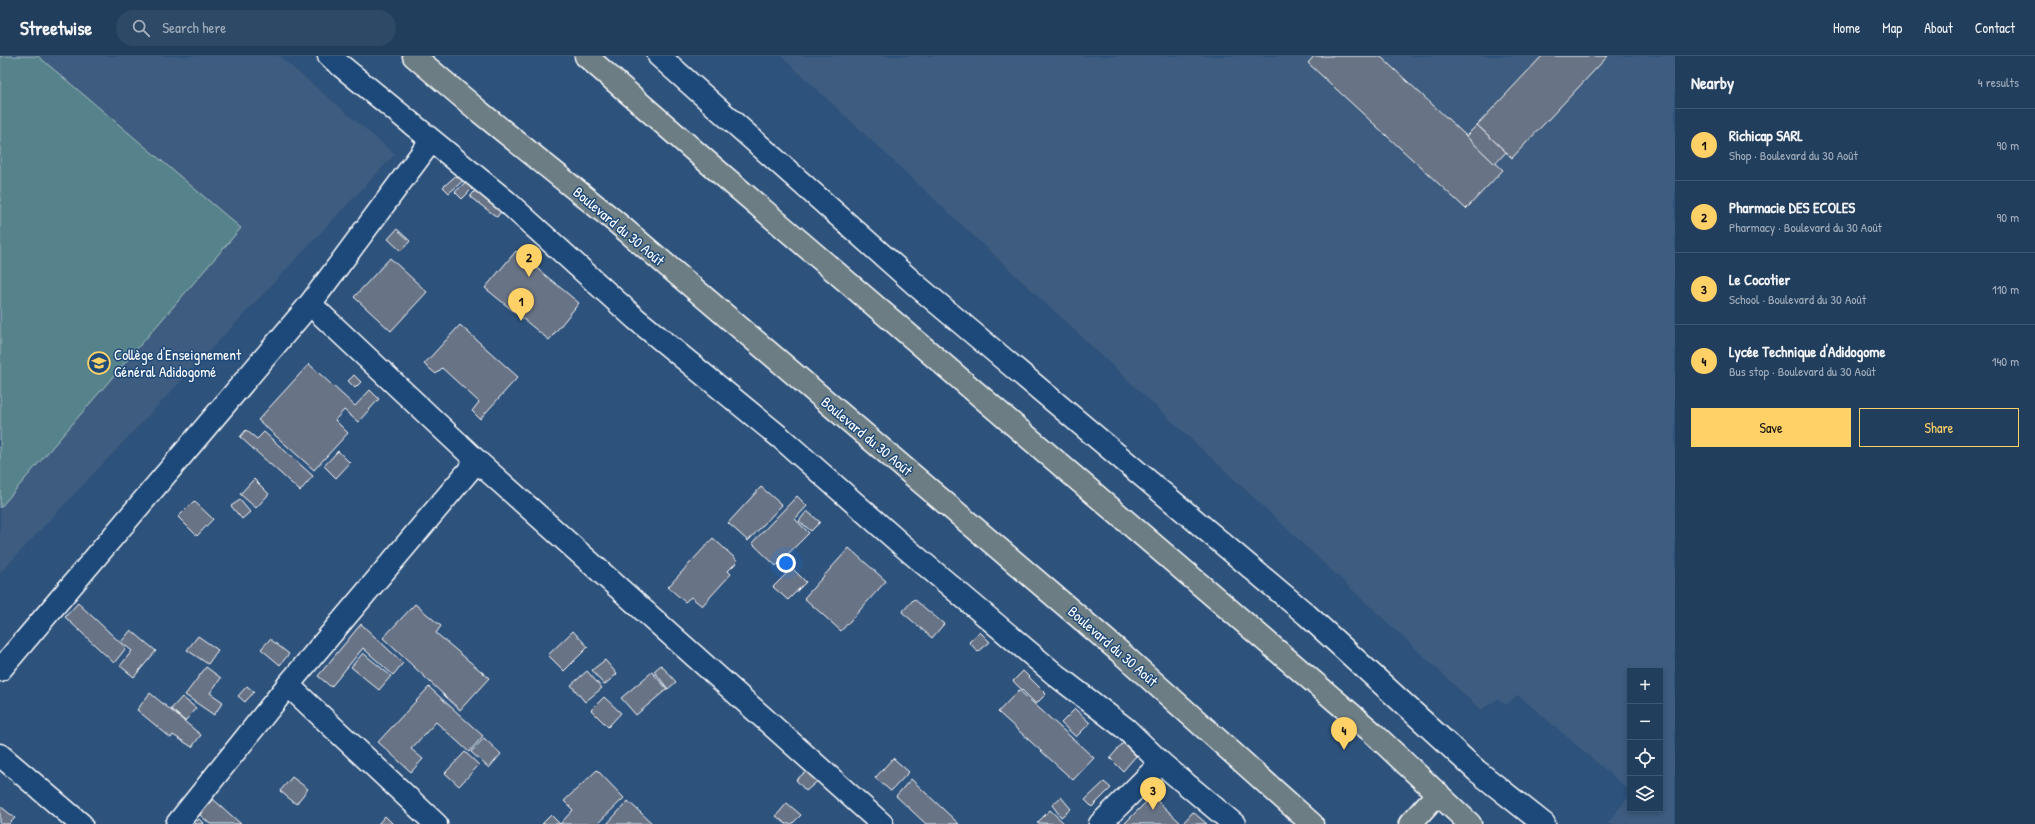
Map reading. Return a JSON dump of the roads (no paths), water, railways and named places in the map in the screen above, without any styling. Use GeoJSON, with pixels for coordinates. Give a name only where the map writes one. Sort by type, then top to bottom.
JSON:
{"type":"FeatureCollection","features":[{"type":"Feature","properties":{"kind":"highway","name":"Boulevard du 30 Août"},"geometry":{"type":"LineString","coordinates":[[414,56],[481,113],[616,222],[1054,595],[1193,716],[1312,824]]}},
{"type":"Feature","properties":{"kind":"highway"},"geometry":{"type":"LineString","coordinates":[[586,56],[705,160],[1372,732],[1470,824]]}},
{"type":"Feature","properties":{"kind":"highway"},"geometry":{"type":"LineString","coordinates":[[1410,824],[1438,793]]}},
{"type":"Feature","properties":{"kind":"street"},"geometry":{"type":"LineString","coordinates":[[329,56],[431,142],[506,201],[636,319],[781,438],[902,545],[1051,671],[1126,729],[1161,763],[1234,824]]}},
{"type":"Feature","properties":{"kind":"street"},"geometry":{"type":"LineString","coordinates":[[659,56],[916,285],[1306,614],[1477,771],[1544,824]]}},
{"type":"Feature","properties":{"kind":"street"},"geometry":{"type":"LineString","coordinates":[[0,670],[310,304],[431,142]]}},
{"type":"Feature","properties":{"kind":"street"},"geometry":{"type":"LineString","coordinates":[[310,304],[477,461],[882,824]]}},
{"type":"Feature","properties":{"kind":"street"},"geometry":{"type":"LineString","coordinates":[[177,824],[288,685],[477,461]]}},
{"type":"Feature","properties":{"kind":"street"},"geometry":{"type":"LineString","coordinates":[[288,685],[436,824]]}},
{"type":"Feature","properties":{"kind":"street"},"geometry":{"type":"LineString","coordinates":[[0,755],[81,824]]}},
{"type":"Feature","properties":{"kind":"street"},"geometry":{"type":"LineString","coordinates":[[1100,824],[1161,763]]}},
{"type":"Feature","properties":{"kind":"place","name":"Pharmacie DES ECOLES"},"geometry":{"type":"Point","coordinates":[529,277]}},
{"type":"Feature","properties":{"kind":"place","name":"Richicap SARL"},"geometry":{"type":"Point","coordinates":[521,321]}},
{"type":"Feature","properties":{"kind":"place","name":"Collège d'Enseignement Général Adidogomé"},"geometry":{"type":"Point","coordinates":[99,363]}},
{"type":"Feature","properties":{"kind":"place","name":"Lycée Technique d'Adidogome"},"geometry":{"type":"Point","coordinates":[1344,750]}},
{"type":"Feature","properties":{"kind":"place","name":"Le Cocotier"},"geometry":{"type":"Point","coordinates":[1153,810]}}]}
